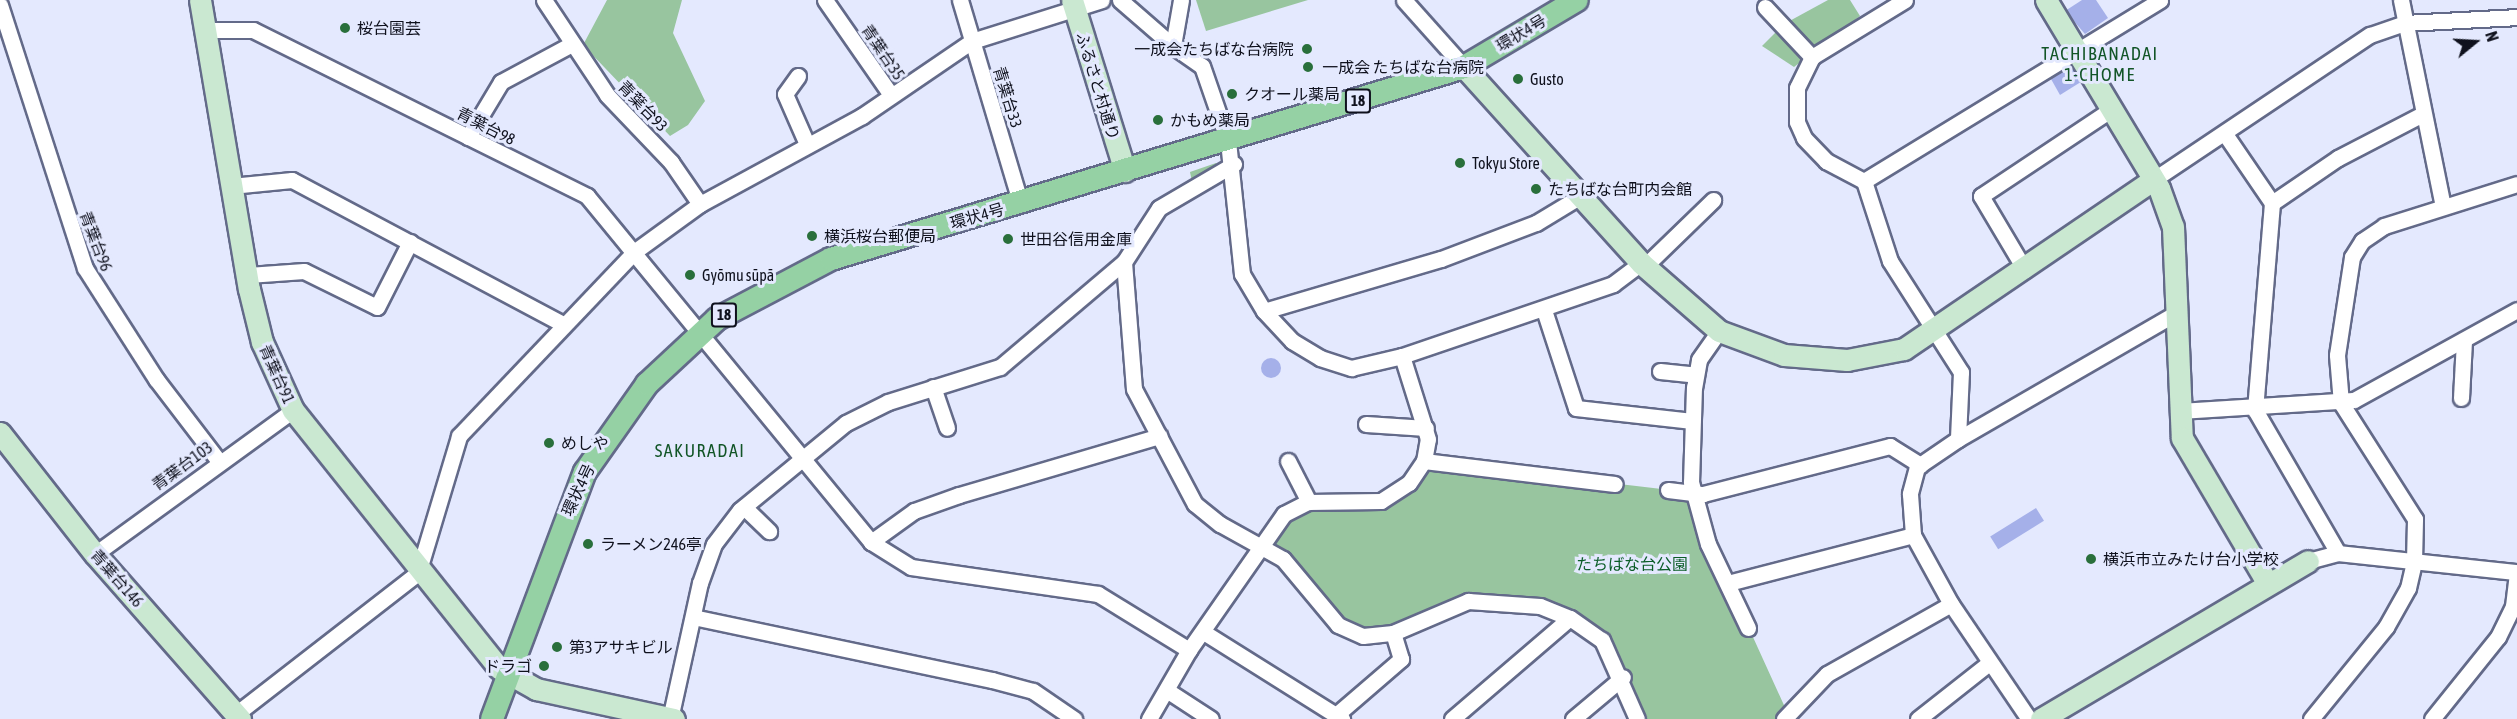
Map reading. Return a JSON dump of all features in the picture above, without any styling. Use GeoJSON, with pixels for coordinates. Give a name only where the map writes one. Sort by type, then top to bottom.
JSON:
{"type":"FeatureCollection","features":[{"type":"Feature","properties":{"kind":"main road","name":"環状4号"},"geometry":{"type":"LineString","coordinates":[[492,719],[511,675],[585,472],[647,384],[700,331],[777,283],[831,259],[1021,204],[1464,67],[1577,0]]}},
{"type":"Feature","properties":{"kind":"street","name":"青葉台91"},"geometry":{"type":"LineString","coordinates":[[200,0],[231,186],[262,342],[293,410],[418,573],[488,657],[511,675],[563,696],[671,719]]}},
{"type":"Feature","properties":{"kind":"street","name":"青葉台93"},"geometry":{"type":"LineString","coordinates":[[544,0],[570,45],[607,95],[671,162],[700,204]]}},
{"type":"Feature","properties":{"kind":"street","name":"青葉台35"},"geometry":{"type":"LineString","coordinates":[[825,0],[891,95]]}},
{"type":"Feature","properties":{"kind":"street","name":"青葉台33"},"geometry":{"type":"LineString","coordinates":[[960,0],[1021,204]]}},
{"type":"Feature","properties":{"kind":"street"},"geometry":{"type":"LineString","coordinates":[[238,717],[418,573],[459,436],[563,324],[634,252],[700,204],[891,95],[972,41],[1073,4],[1102,0]]}},
{"type":"Feature","properties":{"kind":"street"},"geometry":{"type":"LineString","coordinates":[[1120,0],[1173,46],[1202,66],[1234,164],[1242,274],[1264,311],[1292,341],[1351,368],[1402,356],[1544,310],[1613,284],[1643,265],[1713,200]]}},
{"type":"Feature","properties":{"kind":"street"},"geometry":{"type":"LineString","coordinates":[[1173,46],[1181,0]]}},
{"type":"Feature","properties":{"kind":"street"},"geometry":{"type":"LineString","coordinates":[[1404,0],[1579,197],[1643,265],[1719,331],[1784,355],[1847,360],[1904,349],[1935,330],[2370,35],[2404,23],[2517,17]]}},
{"type":"Feature","properties":{"kind":"street"},"geometry":{"type":"LineString","coordinates":[[1905,0],[1812,57],[1797,88],[1797,122],[1804,138],[1826,161],[1864,181],[1890,261],[1961,372],[1958,439]]}},
{"type":"Feature","properties":{"kind":"street"},"geometry":{"type":"LineString","coordinates":[[2046,0],[2153,180],[2173,227],[2179,411],[2182,438],[2268,584]]}},
{"type":"Feature","properties":{"kind":"street"},"geometry":{"type":"LineString","coordinates":[[1864,181],[2160,0]]}},
{"type":"Feature","properties":{"kind":"street"},"geometry":{"type":"LineString","coordinates":[[2401,0],[2421,115],[2443,206]]}},
{"type":"Feature","properties":{"kind":"street","name":"ふるさと村通り"},"geometry":{"type":"LineString","coordinates":[[1073,4],[1125,171]]}},
{"type":"Feature","properties":{"kind":"street","name":"青葉台96"},"geometry":{"type":"LineString","coordinates":[[0,5],[85,268],[156,379],[218,460]]}},
{"type":"Feature","properties":{"kind":"street"},"geometry":{"type":"LineString","coordinates":[[1765,6],[1812,57]]}},
{"type":"Feature","properties":{"kind":"street","name":"青葉台98"},"geometry":{"type":"LineString","coordinates":[[206,30],[253,30],[587,196],[871,542],[911,567],[1098,594],[1189,650]]}},
{"type":"Feature","properties":{"kind":"street"},"geometry":{"type":"LineString","coordinates":[[468,137],[501,82],[570,45]]}},
{"type":"Feature","properties":{"kind":"street"},"geometry":{"type":"LineString","coordinates":[[798,76],[785,94],[807,144]]}},
{"type":"Feature","properties":{"kind":"street"},"geometry":{"type":"LineString","coordinates":[[2025,270],[1981,196],[1985,189],[2112,109]]}},
{"type":"Feature","properties":{"kind":"street"},"geometry":{"type":"LineString","coordinates":[[2272,203],[2338,159],[2421,115]]}},
{"type":"Feature","properties":{"kind":"street"},"geometry":{"type":"LineString","coordinates":[[2225,134],[2272,203],[2255,410],[2338,553]]}},
{"type":"Feature","properties":{"kind":"street"},"geometry":{"type":"LineString","coordinates":[[671,719],[693,616],[714,544],[744,507],[802,456],[846,423],[933,387],[1000,367],[1124,262],[1160,208],[1234,164]]}},
{"type":"Feature","properties":{"kind":"street"},"geometry":{"type":"LineString","coordinates":[[231,186],[292,180],[563,324]]}},
{"type":"Feature","properties":{"kind":"street"},"geometry":{"type":"LineString","coordinates":[[2311,719],[2386,627],[2408,588],[2414,561],[2415,519],[2341,403],[2337,355],[2352,257],[2375,231],[2443,206],[2517,184]]}},
{"type":"Feature","properties":{"kind":"street"},"geometry":{"type":"LineString","coordinates":[[1264,311],[1441,259],[1536,223],[1579,197]]}},
{"type":"Feature","properties":{"kind":"street"},"geometry":{"type":"LineString","coordinates":[[248,276],[304,271],[377,307],[410,242]]}},
{"type":"Feature","properties":{"kind":"street"},"geometry":{"type":"LineString","coordinates":[[1124,262],[1134,389],[1195,504],[1257,546],[1283,559],[1338,625],[1363,636],[1393,633],[1468,601],[1540,606],[1570,618],[1602,640],[1623,677],[1637,719]]}},
{"type":"Feature","properties":{"kind":"street"},"geometry":{"type":"LineString","coordinates":[[1544,310],[1570,411],[1692,421]]}},
{"type":"Feature","properties":{"kind":"street"},"geometry":{"type":"LineString","coordinates":[[2179,411],[2255,410],[2341,403],[2517,310]]}},
{"type":"Feature","properties":{"kind":"street"},"geometry":{"type":"LineString","coordinates":[[2029,719],[1988,664],[1951,604],[1913,535],[1910,494],[1920,465],[1958,439],[2176,313]]}},
{"type":"Feature","properties":{"kind":"street"},"geometry":{"type":"LineString","coordinates":[[1719,331],[1696,375],[1692,421],[1693,495],[1748,628]]}},
{"type":"Feature","properties":{"kind":"street"},"geometry":{"type":"LineString","coordinates":[[2461,398],[2464,340]]}},
{"type":"Feature","properties":{"kind":"street"},"geometry":{"type":"LineString","coordinates":[[1149,719],[1168,691],[1189,650],[1205,633],[1257,546],[1284,514],[1309,502],[1381,501],[1409,483],[1424,461],[1426,428],[1402,356]]}},
{"type":"Feature","properties":{"kind":"street"},"geometry":{"type":"LineString","coordinates":[[1660,371],[1696,375]]}},
{"type":"Feature","properties":{"kind":"street"},"geometry":{"type":"LineString","coordinates":[[933,387],[947,428]]}},
{"type":"Feature","properties":{"kind":"street","name":"青葉台103"},"geometry":{"type":"LineString","coordinates":[[95,554],[218,460],[293,410]]}},
{"type":"Feature","properties":{"kind":"street"},"geometry":{"type":"LineString","coordinates":[[1374,428],[1426,428]]}},
{"type":"Feature","properties":{"kind":"street","name":"青葉台146"},"geometry":{"type":"LineString","coordinates":[[0,433],[95,554],[238,717]]}},
{"type":"Feature","properties":{"kind":"street"},"geometry":{"type":"LineString","coordinates":[[871,542],[914,511],[941,501],[1159,436]]}},
{"type":"Feature","properties":{"kind":"street"},"geometry":{"type":"LineString","coordinates":[[1668,490],[1693,495],[1890,446],[1920,465]]}},
{"type":"Feature","properties":{"kind":"street"},"geometry":{"type":"LineString","coordinates":[[1288,461],[1309,502]]}},
{"type":"Feature","properties":{"kind":"street"},"geometry":{"type":"LineString","coordinates":[[1424,461],[1615,484]]}},
{"type":"Feature","properties":{"kind":"street"},"geometry":{"type":"LineString","coordinates":[[744,507],[769,531]]}},
{"type":"Feature","properties":{"kind":"street"},"geometry":{"type":"LineString","coordinates":[[1728,583],[1913,535]]}},
{"type":"Feature","properties":{"kind":"street"},"geometry":{"type":"LineString","coordinates":[[2041,719],[2308,561],[2338,553],[2517,573],[2513,606],[2498,637],[2432,719]]}},
{"type":"Feature","properties":{"kind":"street"},"geometry":{"type":"LineString","coordinates":[[1784,719],[1827,674],[1951,604]]}},
{"type":"Feature","properties":{"kind":"street"},"geometry":{"type":"LineString","coordinates":[[693,616],[992,680],[1033,691],[1074,719]]}},
{"type":"Feature","properties":{"kind":"street"},"geometry":{"type":"LineString","coordinates":[[1452,719],[1570,618]]}},
{"type":"Feature","properties":{"kind":"street"},"geometry":{"type":"LineString","coordinates":[[1205,633],[1339,717],[1401,659],[1393,633]]}},
{"type":"Feature","properties":{"kind":"street"},"geometry":{"type":"LineString","coordinates":[[1918,719],[1988,664]]}},
{"type":"Feature","properties":{"kind":"street"},"geometry":{"type":"LineString","coordinates":[[1573,719],[1623,677]]}},
{"type":"Feature","properties":{"kind":"street"},"geometry":{"type":"LineString","coordinates":[[1168,691],[1211,719]]}},
{"type":"Feature","properties":{"kind":"green space"},"geometry":{"type":"Polygon","coordinates":[[[607,0],[682,0],[673,33],[705,101],[688,125],[670,136],[583,45],[607,0]]]}},
{"type":"Feature","properties":{"kind":"green space"},"geometry":{"type":"Polygon","coordinates":[[[1196,0],[1308,0],[1206,31],[1196,0]]]}},
{"type":"Feature","properties":{"kind":"green space"},"geometry":{"type":"Polygon","coordinates":[[[1828,0],[1850,0],[1860,16],[1794,67],[1762,46],[1784,24],[1828,0]]]}},
{"type":"Feature","properties":{"kind":"green space"},"geometry":{"type":"Polygon","coordinates":[[[1216,163],[1218,169],[1192,182],[1190,172],[1216,163]]]}},
{"type":"Feature","properties":{"kind":"green space","name":"たちばな台公園"},"geometry":{"type":"Polygon","coordinates":[[[1424,461],[1687,492],[1788,714],[1783,719],[1637,719],[1614,657],[1570,618],[1487,601],[1393,633],[1338,625],[1298,575],[1257,546],[1308,502],[1381,501],[1424,461]]]}},
{"type":"Feature","properties":{"kind":"water"},"geometry":{"type":"Polygon","coordinates":[[[2082,0],[2096,0],[2108,18],[2085,34],[2065,11],[2082,0]]]}},
{"type":"Feature","properties":{"kind":"water"},"geometry":{"type":"Polygon","coordinates":[[[2071,66],[2084,80],[2060,95],[2051,79],[2071,66]]]}},
{"type":"Feature","properties":{"kind":"water"},"geometry":{"type":"Polygon","coordinates":[[[1271,358],[1278,361],[1281,368],[1278,375],[1271,378],[1264,375],[1261,368],[1264,361],[1271,358]]]}},
{"type":"Feature","properties":{"kind":"water"},"geometry":{"type":"Polygon","coordinates":[[[2036,508],[2044,521],[1998,549],[1990,537],[2036,508]]]}},
{"type":"Feature","properties":{"kind":"place","name":"桜台園芸"},"geometry":{"type":"Point","coordinates":[345,28]}},
{"type":"Feature","properties":{"kind":"place","name":"一成会たちばな台病院"},"geometry":{"type":"Point","coordinates":[1307,49]}},
{"type":"Feature","properties":{"kind":"place","name":"一成会 たちばな台病院"},"geometry":{"type":"Point","coordinates":[1308,67]}},
{"type":"Feature","properties":{"kind":"place","name":"Gusto"},"geometry":{"type":"Point","coordinates":[1518,79]}},
{"type":"Feature","properties":{"kind":"place","name":"クオール薬局"},"geometry":{"type":"Point","coordinates":[1232,94]}},
{"type":"Feature","properties":{"kind":"place","name":"かもめ薬局"},"geometry":{"type":"Point","coordinates":[1158,120]}},
{"type":"Feature","properties":{"kind":"place","name":"Tokyu Store"},"geometry":{"type":"Point","coordinates":[1460,163]}},
{"type":"Feature","properties":{"kind":"place","name":"たちばな台町内会館"},"geometry":{"type":"Point","coordinates":[1536,189]}},
{"type":"Feature","properties":{"kind":"place","name":"横浜桜台郵便局"},"geometry":{"type":"Point","coordinates":[812,236]}},
{"type":"Feature","properties":{"kind":"place","name":"世田谷信用金庫"},"geometry":{"type":"Point","coordinates":[1008,239]}},
{"type":"Feature","properties":{"kind":"place","name":"Gyōmu sūpā"},"geometry":{"type":"Point","coordinates":[690,275]}},
{"type":"Feature","properties":{"kind":"place","name":"めしや"},"geometry":{"type":"Point","coordinates":[549,443]}},
{"type":"Feature","properties":{"kind":"place","name":"ラーメン246亭"},"geometry":{"type":"Point","coordinates":[588,544]}},
{"type":"Feature","properties":{"kind":"place","name":"横浜市立みたけ台小学校"},"geometry":{"type":"Point","coordinates":[2091,559]}},
{"type":"Feature","properties":{"kind":"place","name":"第3アサキビル"},"geometry":{"type":"Point","coordinates":[557,647]}},
{"type":"Feature","properties":{"kind":"place","name":"ドラゴ"},"geometry":{"type":"Point","coordinates":[544,666]}},
{"type":"Feature","properties":{"kind":"district","name":"TACHIBANADAI 1-CHOME"},"geometry":{"type":"Point","coordinates":[2100,65]}},
{"type":"Feature","properties":{"kind":"district","name":"SAKURADAI"},"geometry":{"type":"Point","coordinates":[700,451]}}]}
